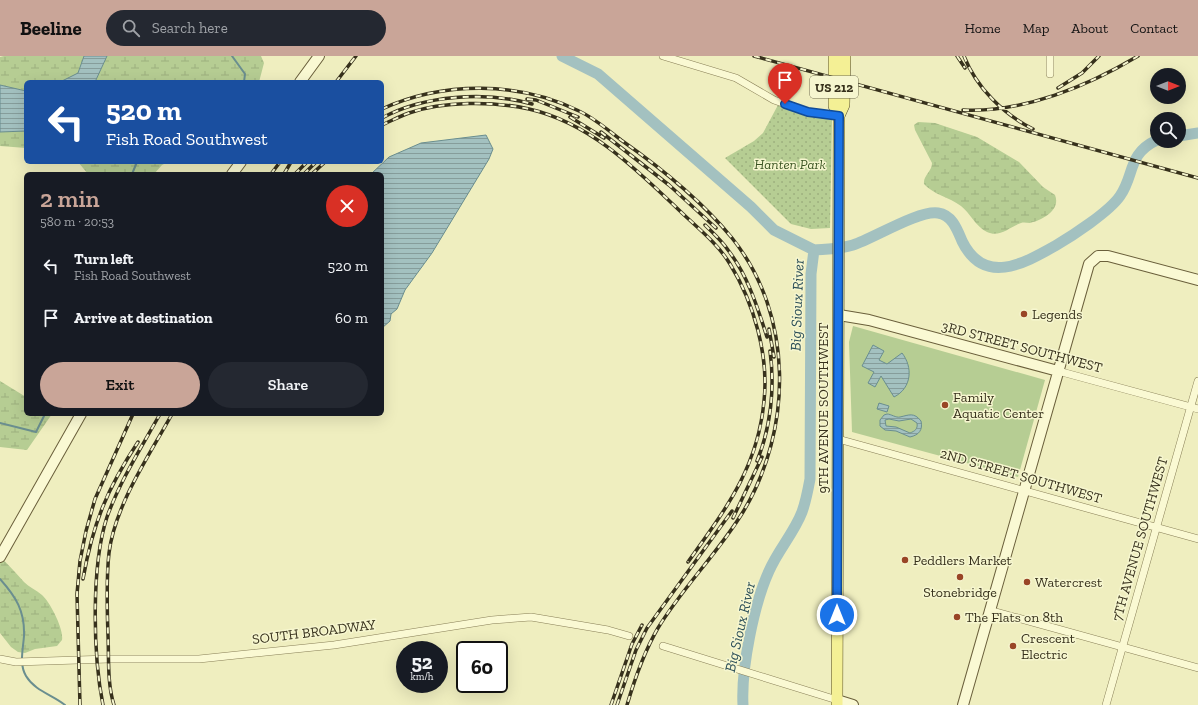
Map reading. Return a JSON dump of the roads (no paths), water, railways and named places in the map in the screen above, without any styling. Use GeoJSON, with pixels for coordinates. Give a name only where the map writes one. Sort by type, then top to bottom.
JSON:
{"type":"FeatureCollection","features":[{"type":"Feature","properties":{"kind":"main road","name":"9TH AVENUE SOUTHWEST"},"geometry":{"type":"LineString","coordinates":[[834,56],[834,106],[839,116]]}},
{"type":"Feature","properties":{"kind":"main road","name":"9TH AVENUE SOUTHWEST"},"geometry":{"type":"LineString","coordinates":[[837,703],[839,116],[844,105],[844,56]]}},
{"type":"Feature","properties":{"kind":"street"},"geometry":{"type":"LineString","coordinates":[[301,80],[319,56]]}},
{"type":"Feature","properties":{"kind":"street"},"geometry":{"type":"LineString","coordinates":[[662,56],[736,78],[767,97],[808,112],[839,116]]}},
{"type":"Feature","properties":{"kind":"street"},"geometry":{"type":"LineString","coordinates":[[1050,56],[1050,74]]}},
{"type":"Feature","properties":{"kind":"street"},"geometry":{"type":"LineString","coordinates":[[963,705],[1087,267],[1091,261],[1098,256],[1112,256],[1198,280]]}},
{"type":"Feature","properties":{"kind":"street","name":"3RD STREET SOUTHWEST"},"geometry":{"type":"LineString","coordinates":[[839,315],[869,320],[1194,408]]}},
{"type":"Feature","properties":{"kind":"street","name":"7TH AVENUE SOUTHWEST"},"geometry":{"type":"LineString","coordinates":[[1106,705],[1156,528],[1194,408],[1198,381]]}},
{"type":"Feature","properties":{"kind":"street"},"geometry":{"type":"LineString","coordinates":[[0,557],[80,416]]}},
{"type":"Feature","properties":{"kind":"street","name":"2ND STREET SOUTHWEST"},"geometry":{"type":"LineString","coordinates":[[838,439],[1198,539]]}},
{"type":"Feature","properties":{"kind":"street"},"geometry":{"type":"LineString","coordinates":[[989,610],[1198,668]]}},
{"type":"Feature","properties":{"kind":"street","name":"SOUTH BROADWAY"},"geometry":{"type":"LineString","coordinates":[[0,658],[16,662],[109,659],[199,659],[334,645],[492,620],[531,617],[608,630],[629,636]]}},
{"type":"Feature","properties":{"kind":"street"},"geometry":{"type":"LineString","coordinates":[[662,646],[837,703],[853,705]]}},
{"type":"Feature","properties":{"kind":"water"},"geometry":{"type":"Polygon","coordinates":[[[84,56],[107,56],[96,80],[64,80],[78,73],[84,56]]]}},
{"type":"Feature","properties":{"kind":"water"},"geometry":{"type":"Polygon","coordinates":[[[0,85],[24,91],[24,131],[0,132],[0,85]]]}},
{"type":"Feature","properties":{"kind":"water"},"geometry":{"type":"Polygon","coordinates":[[[486,135],[493,149],[489,159],[432,253],[405,290],[397,309],[391,314],[390,321],[384,326],[384,172],[373,172],[382,164],[384,164],[384,162],[389,157],[421,143],[486,135]]]}},
{"type":"Feature","properties":{"kind":"water"},"geometry":{"type":"Polygon","coordinates":[[[873,345],[884,351],[879,360],[887,364],[902,353],[906,359],[909,377],[904,388],[894,397],[881,376],[875,387],[868,383],[874,372],[862,366],[873,345]]]}},
{"type":"Feature","properties":{"kind":"water"},"geometry":{"type":"Polygon","coordinates":[[[879,403],[889,406],[887,412],[877,409],[879,403]]]}},
{"type":"Feature","properties":{"kind":"water"},"geometry":{"type":"Polygon","coordinates":[[[889,414],[898,417],[914,415],[921,421],[920,432],[910,437],[896,431],[885,430],[880,426],[880,420],[884,415],[889,414]],[[889,419],[885,420],[886,426],[896,427],[910,433],[915,431],[917,428],[917,423],[911,419],[899,421],[889,419]]]}},
{"type":"Feature","properties":{"kind":"waterway"},"geometry":{"type":"LineString","coordinates":[[232,56],[245,74],[244,80]]}},
{"type":"Feature","properties":{"kind":"waterway"},"geometry":{"type":"LineString","coordinates":[[562,56],[598,74],[751,207],[774,230],[814,250]]}},
{"type":"Feature","properties":{"kind":"waterway","name":"Big Sioux River"},"geometry":{"type":"LineString","coordinates":[[1186,135],[1198,133]]}},
{"type":"Feature","properties":{"kind":"waterway","name":"Big Sioux River"},"geometry":{"type":"LineString","coordinates":[[814,250],[853,245],[908,220],[930,213],[938,213],[943,214],[953,223],[971,255],[981,263],[993,267],[1005,267],[1017,264],[1043,253],[1062,242],[1108,209],[1125,188],[1136,158],[1150,144]]}},
{"type":"Feature","properties":{"kind":"waterway"},"geometry":{"type":"LineString","coordinates":[[133,172],[136,164]]}},
{"type":"Feature","properties":{"kind":"waterway","name":"Big Sioux River"},"geometry":{"type":"LineString","coordinates":[[743,705],[746,655],[758,601],[763,585],[773,563],[799,520],[806,500],[810,479],[811,274],[814,250]]}},
{"type":"Feature","properties":{"kind":"waterway"},"geometry":{"type":"LineString","coordinates":[[0,423],[36,432],[44,416]]}},
{"type":"Feature","properties":{"kind":"waterway"},"geometry":{"type":"LineString","coordinates":[[0,579],[15,598],[23,619],[24,636],[22,662],[26,676],[39,689],[65,705]]}},
{"type":"Feature","properties":{"kind":"railway"},"geometry":{"type":"LineString","coordinates":[[338,80],[356,56]]}},
{"type":"Feature","properties":{"kind":"railway"},"geometry":{"type":"LineString","coordinates":[[754,56],[1198,178]]}},
{"type":"Feature","properties":{"kind":"railway"},"geometry":{"type":"LineString","coordinates":[[957,56],[965,68]]}},
{"type":"Feature","properties":{"kind":"railway"},"geometry":{"type":"LineString","coordinates":[[964,56],[983,89],[1011,116],[1033,129]]}},
{"type":"Feature","properties":{"kind":"railway"},"geometry":{"type":"LineString","coordinates":[[1058,88],[1082,73],[1099,56]]}},
{"type":"Feature","properties":{"kind":"railway"},"geometry":{"type":"LineString","coordinates":[[963,110],[986,110],[1032,102],[1098,78],[1138,56]]}},
{"type":"Feature","properties":{"kind":"railway"},"geometry":{"type":"LineString","coordinates":[[384,108],[430,93],[455,89],[481,88],[531,94],[556,101],[585,114],[680,185],[720,224],[732,238],[752,268],[767,302],[776,337],[780,373],[778,409],[771,445],[759,480],[743,512],[723,542],[678,598],[658,628],[640,665],[627,705]]}},
{"type":"Feature","properties":{"kind":"railway"},"geometry":{"type":"LineString","coordinates":[[384,117],[417,104],[456,98],[495,97],[532,104]]}},
{"type":"Feature","properties":{"kind":"railway"},"geometry":{"type":"LineString","coordinates":[[527,99],[536,100],[578,117]]}},
{"type":"Feature","properties":{"kind":"railway"},"geometry":{"type":"LineString","coordinates":[[384,124],[406,114],[422,109],[452,104],[515,106],[552,116],[573,125],[593,137],[631,165],[708,237],[730,264],[739,279],[753,313],[762,348],[765,384],[761,425],[755,447],[738,487],[727,506],[688,562]]}},
{"type":"Feature","properties":{"kind":"railway"},"geometry":{"type":"LineString","coordinates":[[570,117],[604,138]]}},
{"type":"Feature","properties":{"kind":"railway"},"geometry":{"type":"LineString","coordinates":[[601,132],[669,185],[716,228]]}},
{"type":"Feature","properties":{"kind":"railway"},"geometry":{"type":"LineString","coordinates":[[272,172],[278,164]]}},
{"type":"Feature","properties":{"kind":"railway"},"geometry":{"type":"LineString","coordinates":[[285,172],[290,164]]}},
{"type":"Feature","properties":{"kind":"railway"},"geometry":{"type":"LineString","coordinates":[[297,172],[305,164]]}},
{"type":"Feature","properties":{"kind":"railway"},"geometry":{"type":"LineString","coordinates":[[306,172],[314,164]]}},
{"type":"Feature","properties":{"kind":"railway"},"geometry":{"type":"LineString","coordinates":[[314,172],[323,164]]}},
{"type":"Feature","properties":{"kind":"railway"},"geometry":{"type":"LineString","coordinates":[[705,225],[726,247],[741,270],[760,314],[767,337]]}},
{"type":"Feature","properties":{"kind":"railway"},"geometry":{"type":"LineString","coordinates":[[769,329],[774,357]]}},
{"type":"Feature","properties":{"kind":"railway"},"geometry":{"type":"LineString","coordinates":[[757,461],[766,435],[771,407],[772,379],[770,351]]}},
{"type":"Feature","properties":{"kind":"railway"},"geometry":{"type":"LineString","coordinates":[[80,705],[77,594],[80,561],[86,531],[95,499],[132,416]]}},
{"type":"Feature","properties":{"kind":"railway"},"geometry":{"type":"LineString","coordinates":[[103,705],[97,661],[95,611],[98,560],[102,537],[107,517],[118,490],[159,416]]}},
{"type":"Feature","properties":{"kind":"railway"},"geometry":{"type":"LineString","coordinates":[[114,705],[109,679],[107,604],[108,563],[112,535],[118,517],[134,481],[171,416]]}},
{"type":"Feature","properties":{"kind":"railway"},"geometry":{"type":"LineString","coordinates":[[83,579],[91,541],[103,507],[118,475],[138,442]]}},
{"type":"Feature","properties":{"kind":"railway"},"geometry":{"type":"LineString","coordinates":[[733,518],[762,457]]}},
{"type":"Feature","properties":{"kind":"railway"},"geometry":{"type":"LineString","coordinates":[[617,705],[636,650],[647,628],[732,511]]}},
{"type":"Feature","properties":{"kind":"railway"},"geometry":{"type":"LineString","coordinates":[[611,705],[632,644],[642,625]]}},
{"type":"Feature","properties":{"kind":"place","name":"Legends"},"geometry":{"type":"Point","coordinates":[1024,314]}},
{"type":"Feature","properties":{"kind":"place","name":"Family Aquatic Center"},"geometry":{"type":"Point","coordinates":[945,405]}},
{"type":"Feature","properties":{"kind":"place","name":"Peddlers Market"},"geometry":{"type":"Point","coordinates":[905,560]}},
{"type":"Feature","properties":{"kind":"place","name":"Stonebridge"},"geometry":{"type":"Point","coordinates":[960,577]}},
{"type":"Feature","properties":{"kind":"place","name":"Watercrest"},"geometry":{"type":"Point","coordinates":[1027,582]}},
{"type":"Feature","properties":{"kind":"place","name":"The Flats on 8th"},"geometry":{"type":"Point","coordinates":[957,617]}},
{"type":"Feature","properties":{"kind":"place","name":"Crescent Electric"},"geometry":{"type":"Point","coordinates":[1013,646]}},
{"type":"Feature","properties":{"kind":"park label","name":"Hanten Park"},"geometry":{"type":"Point","coordinates":[790,164]}}]}
